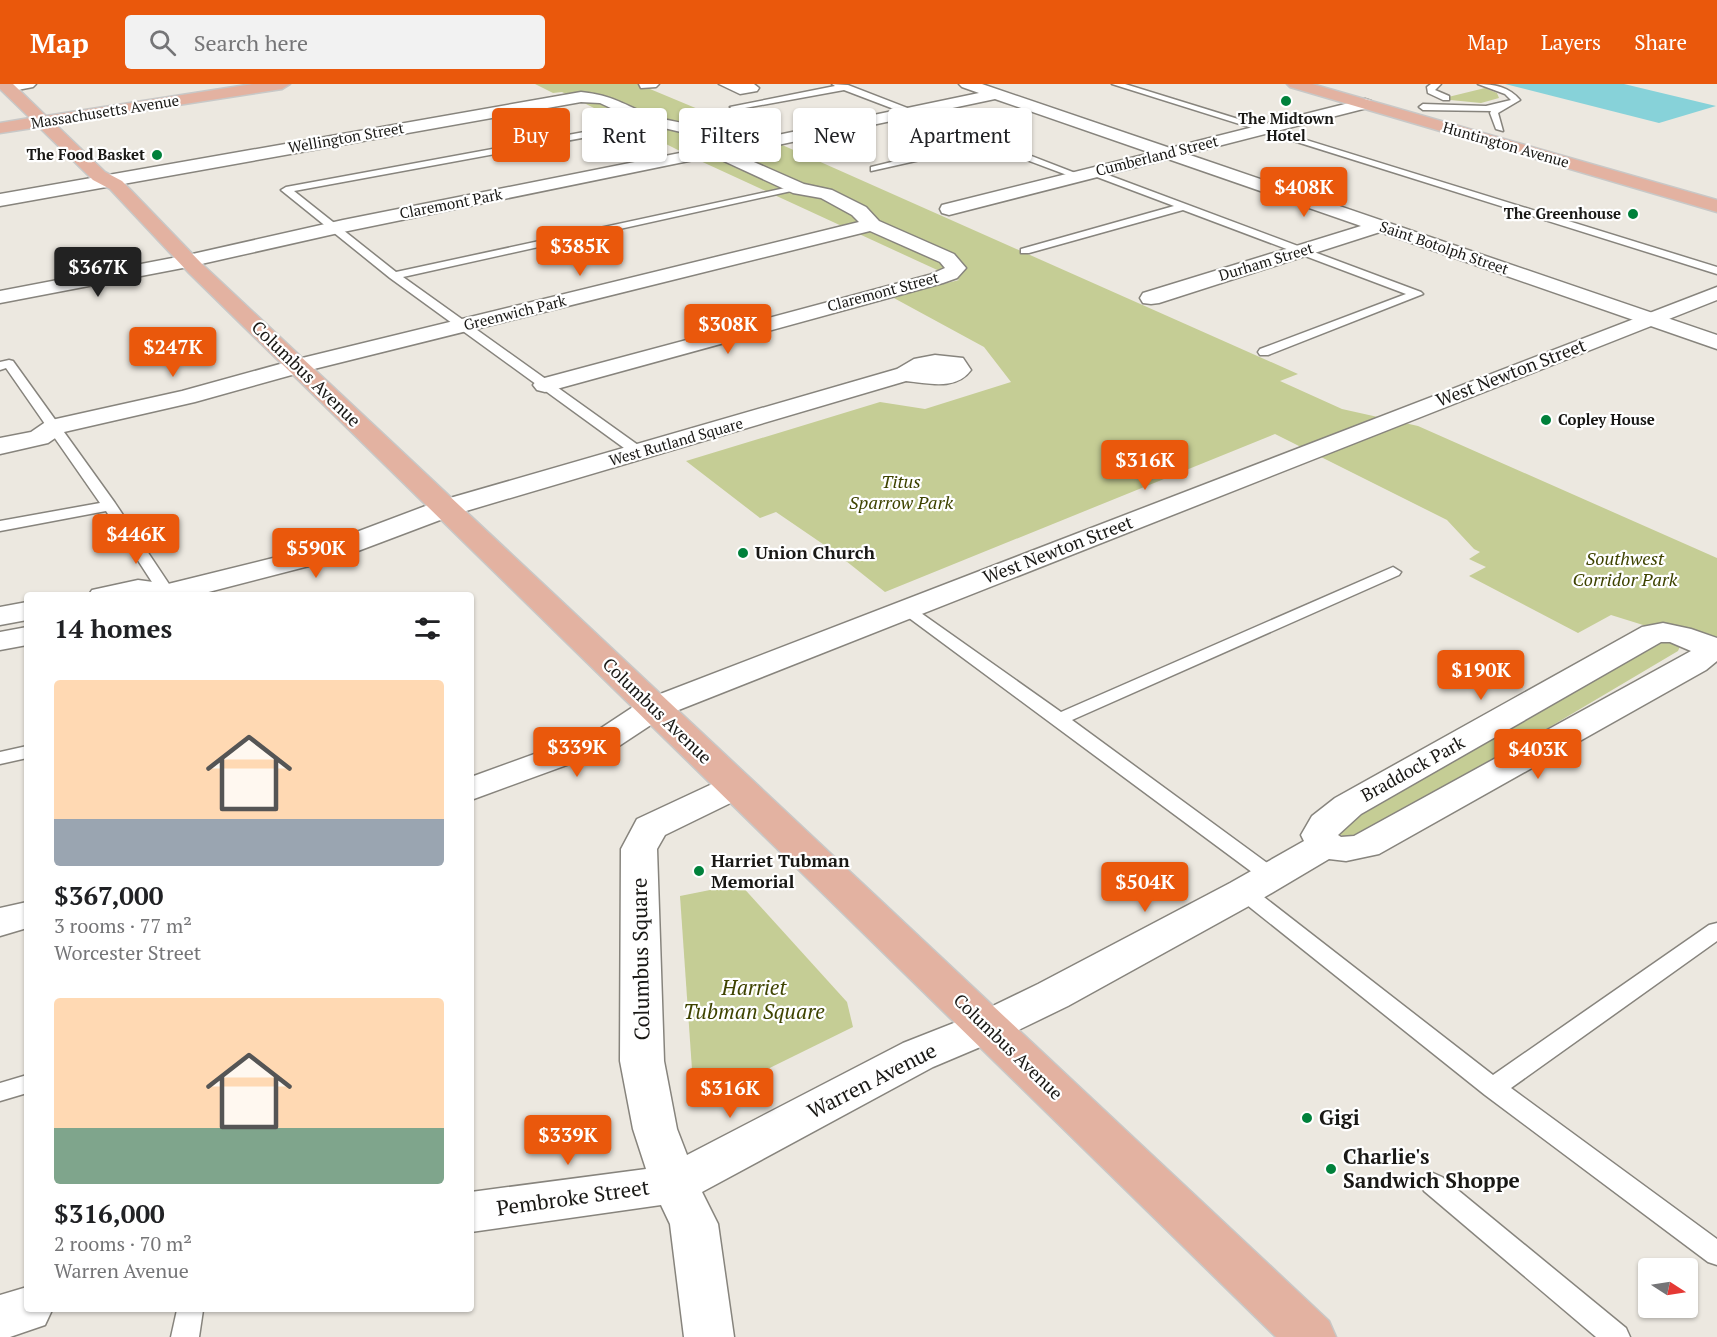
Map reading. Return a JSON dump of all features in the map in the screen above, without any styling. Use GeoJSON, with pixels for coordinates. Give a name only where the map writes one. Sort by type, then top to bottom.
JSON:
{"type":"FeatureCollection","features":[{"type":"Feature","properties":{"kind":"main road","name":"Massachusetts Avenue"},"geometry":{"type":"LineString","coordinates":[[0,128],[39,118],[230,84]]}},
{"type":"Feature","properties":{"kind":"main road","name":"Massachusetts Avenue"},"geometry":{"type":"LineString","coordinates":[[0,119],[39,118],[282,84]]}},
{"type":"Feature","properties":{"kind":"main road","name":"Huntington Avenue"},"geometry":{"type":"LineString","coordinates":[[1295,84],[1717,206]]}},
{"type":"Feature","properties":{"kind":"main road","name":"Huntington Avenue"},"geometry":{"type":"LineString","coordinates":[[1339,84],[1717,189]]}},
{"type":"Feature","properties":{"kind":"main road","name":"Columbus Avenue"},"geometry":{"type":"LineString","coordinates":[[6,86],[107,181],[116,185],[188,261],[1311,1337]]}},
{"type":"Feature","properties":{"kind":"street"},"geometry":{"type":"LineString","coordinates":[[6,86],[28,84]]}},
{"type":"Feature","properties":{"kind":"street"},"geometry":{"type":"LineString","coordinates":[[725,84],[740,90],[753,88],[743,84]]}},
{"type":"Feature","properties":{"kind":"street","name":"Saint Botolph Street"},"geometry":{"type":"LineString","coordinates":[[967,84],[1717,342]]}},
{"type":"Feature","properties":{"kind":"street"},"geometry":{"type":"LineString","coordinates":[[934,108],[997,94]]}},
{"type":"Feature","properties":{"kind":"street","name":"Claremont Street"},"geometry":{"type":"LineString","coordinates":[[585,97],[606,100],[624,108]]}},
{"type":"Feature","properties":{"kind":"street","name":"Wellington Street"},"geometry":{"type":"LineString","coordinates":[[0,200],[585,97]]}},
{"type":"Feature","properties":{"kind":"street","name":"Cumberland Street"},"geometry":{"type":"LineString","coordinates":[[949,208],[1365,104]]}},
{"type":"Feature","properties":{"kind":"street"},"geometry":{"type":"LineString","coordinates":[[781,139],[888,118]]}},
{"type":"Feature","properties":{"kind":"street","name":"Claremont Park"},"geometry":{"type":"LineString","coordinates":[[0,297],[188,261],[334,228],[679,158]]}},
{"type":"Feature","properties":{"kind":"street","name":"Claremont Street"},"geometry":{"type":"LineString","coordinates":[[545,385],[936,279],[950,274],[956,268],[947,258],[872,225],[859,211],[842,202],[825,194],[796,187],[740,162]]}},
{"type":"Feature","properties":{"kind":"street","name":"Greenwich Park"},"geometry":{"type":"LineString","coordinates":[[56,426],[186,397],[298,366],[872,225]]}},
{"type":"Feature","properties":{"kind":"street","name":"Durham Street"},"geometry":{"type":"LineString","coordinates":[[1151,298],[1380,226]]}},
{"type":"Feature","properties":{"kind":"street","name":"West Newton Street"},"geometry":{"type":"LineString","coordinates":[[474,788],[607,739],[654,708],[1717,293]]}},
{"type":"Feature","properties":{"kind":"street","name":"West Rutland Square"},"geometry":{"type":"LineString","coordinates":[[179,592],[340,548],[446,508],[905,374]]}},
{"type":"Feature","properties":{"kind":"street"},"geometry":{"type":"LineString","coordinates":[[0,427],[34,422],[56,426]]}},
{"type":"Feature","properties":{"kind":"street"},"geometry":{"type":"LineString","coordinates":[[0,446],[39,438],[56,426]]}},
{"type":"Feature","properties":{"kind":"street"},"geometry":{"type":"LineString","coordinates":[[123,592],[138,589],[153,592]]}},
{"type":"Feature","properties":{"kind":"street"},"geometry":{"type":"LineString","coordinates":[[0,616],[24,611]]}},
{"type":"Feature","properties":{"kind":"street","name":"Braddock Park"},"geometry":{"type":"LineString","coordinates":[[1671,632],[1713,647],[1695,663],[1366,845],[1343,850],[1325,845],[1319,835],[1320,830],[1331,818],[1348,806],[1653,634],[1671,632]]}},
{"type":"Feature","properties":{"kind":"street"},"geometry":{"type":"LineString","coordinates":[[0,641],[24,637]]}},
{"type":"Feature","properties":{"kind":"street","name":"Columbus Square"},"geometry":{"type":"LineString","coordinates":[[675,1184],[655,1129],[642,1061],[639,849],[650,827],[737,786]]}},
{"type":"Feature","properties":{"kind":"street"},"geometry":{"type":"LineString","coordinates":[[989,1026],[1053,995],[1325,845]]}},
{"type":"Feature","properties":{"kind":"street"},"geometry":{"type":"LineString","coordinates":[[0,922],[24,916]]}},
{"type":"Feature","properties":{"kind":"street","name":"Warren Avenue"},"geometry":{"type":"LineString","coordinates":[[675,1184],[918,1055],[989,1026]]}},
{"type":"Feature","properties":{"kind":"street"},"geometry":{"type":"LineString","coordinates":[[675,1184],[694,1224],[709,1337]]}},
{"type":"Feature","properties":{"kind":"street","name":"Pembroke Street"},"geometry":{"type":"LineString","coordinates":[[474,1212],[675,1184]]}},
{"type":"Feature","properties":{"kind":"street"},"geometry":{"type":"LineString","coordinates":[[0,1318],[24,1310]]}},
{"type":"Feature","properties":{"kind":"lane"},"geometry":{"type":"LineString","coordinates":[[1116,84],[1717,271]]}},
{"type":"Feature","properties":{"kind":"lane"},"geometry":{"type":"LineString","coordinates":[[1437,84],[1431,87],[1431,91],[1446,98]]}},
{"type":"Feature","properties":{"kind":"lane"},"geometry":{"type":"LineString","coordinates":[[1423,107],[1500,107],[1514,102],[1515,97],[1506,90],[1482,84]]}},
{"type":"Feature","properties":{"kind":"lane"},"geometry":{"type":"LineString","coordinates":[[734,107],[841,86],[898,108]]}},
{"type":"Feature","properties":{"kind":"lane"},"geometry":{"type":"LineString","coordinates":[[1500,107],[1494,113],[1500,129]]}},
{"type":"Feature","properties":{"kind":"lane"},"geometry":{"type":"LineString","coordinates":[[582,135],[286,190],[394,276],[640,453]]}},
{"type":"Feature","properties":{"kind":"lane"},"geometry":{"type":"LineString","coordinates":[[1032,157],[1182,207],[1417,294],[1264,352]]}},
{"type":"Feature","properties":{"kind":"lane"},"geometry":{"type":"LineString","coordinates":[[874,169],[903,162]]}},
{"type":"Feature","properties":{"kind":"lane"},"geometry":{"type":"LineString","coordinates":[[394,276],[796,187]]}},
{"type":"Feature","properties":{"kind":"lane"},"geometry":{"type":"LineString","coordinates":[[1025,251],[1182,207]]}},
{"type":"Feature","properties":{"kind":"lane"},"geometry":{"type":"LineString","coordinates":[[0,354],[5,365],[56,426],[87,477],[110,506],[166,592]]}},
{"type":"Feature","properties":{"kind":"lane"},"geometry":{"type":"LineString","coordinates":[[0,526],[110,506]]}},
{"type":"Feature","properties":{"kind":"lane"},"geometry":{"type":"LineString","coordinates":[[1059,719],[1393,572]]}},
{"type":"Feature","properties":{"kind":"lane"},"geometry":{"type":"LineString","coordinates":[[905,609],[1059,719],[1258,884],[1494,1088],[1717,1254]]}},
{"type":"Feature","properties":{"kind":"lane"},"geometry":{"type":"LineString","coordinates":[[0,758],[24,753]]}},
{"type":"Feature","properties":{"kind":"lane"},"geometry":{"type":"LineString","coordinates":[[1494,1088],[1717,930]]}},
{"type":"Feature","properties":{"kind":"lane"},"geometry":{"type":"LineString","coordinates":[[0,1092],[24,1085]]}},
{"type":"Feature","properties":{"kind":"lane"},"geometry":{"type":"LineString","coordinates":[[1433,1184],[1616,1337]]}},
{"type":"Feature","properties":{"kind":"lane"},"geometry":{"type":"LineString","coordinates":[[185,1337],[190,1312]]}},
{"type":"Feature","properties":{"kind":"green space"},"geometry":{"type":"Polygon","coordinates":[[[535,84],[638,84],[696,108],[679,108],[679,150],[667,144],[667,108],[594,108],[562,92],[553,93],[535,84]]]}},
{"type":"Feature","properties":{"kind":"green space"},"geometry":{"type":"Polygon","coordinates":[[[1485,88],[1497,93],[1499,98],[1481,103],[1440,99],[1485,88]]]}},
{"type":"Feature","properties":{"kind":"green space"},"geometry":{"type":"Polygon","coordinates":[[[781,144],[793,150],[793,162],[821,162],[1298,374],[1280,381],[1342,409],[1418,426],[1717,558],[1717,648],[1611,615],[1578,633],[1469,576],[1486,567],[1469,559],[1480,552],[1474,549],[1447,520],[1275,434],[885,592],[836,553],[776,512],[760,518],[686,461],[880,402],[925,409],[1011,382],[984,347],[892,297],[959,280],[703,162],[781,162],[781,144]]]}},
{"type":"Feature","properties":{"kind":"green space"},"geometry":{"type":"Polygon","coordinates":[[[1658,639],[1681,644],[1678,651],[1384,825],[1354,837],[1338,833],[1363,808],[1658,639]]]}},
{"type":"Feature","properties":{"kind":"green space","name":"Harriet Tubman Square"},"geometry":{"type":"Polygon","coordinates":[[[740,884],[847,1002],[853,1027],[721,1092],[693,1084],[680,896],[740,884]]]}},
{"type":"Feature","properties":{"kind":"water"},"geometry":{"type":"Polygon","coordinates":[[[1505,84],[1624,84],[1716,106],[1659,123],[1505,84]]]}},
{"type":"Feature","properties":{"kind":"place","name":"The Midtown Hotel"},"geometry":{"type":"Point","coordinates":[1286,101]}},
{"type":"Feature","properties":{"kind":"place","name":"The Food Basket"},"geometry":{"type":"Point","coordinates":[157,155]}},
{"type":"Feature","properties":{"kind":"place","name":"The Greenhouse"},"geometry":{"type":"Point","coordinates":[1633,214]}},
{"type":"Feature","properties":{"kind":"place","name":"Copley House"},"geometry":{"type":"Point","coordinates":[1546,420]}},
{"type":"Feature","properties":{"kind":"place","name":"Union Church"},"geometry":{"type":"Point","coordinates":[743,553]}},
{"type":"Feature","properties":{"kind":"place","name":"Harriet Tubman Memorial"},"geometry":{"type":"Point","coordinates":[699,871]}},
{"type":"Feature","properties":{"kind":"place","name":"Gigi"},"geometry":{"type":"Point","coordinates":[1307,1118]}},
{"type":"Feature","properties":{"kind":"place","name":"Charlie's Sandwich Shoppe"},"geometry":{"type":"Point","coordinates":[1331,1169]}},
{"type":"Feature","properties":{"kind":"park label","name":"Titus Sparrow Park"},"geometry":{"type":"Point","coordinates":[901,492]}},
{"type":"Feature","properties":{"kind":"park label","name":"Southwest Corridor Park"},"geometry":{"type":"Point","coordinates":[1625,569]}}]}
